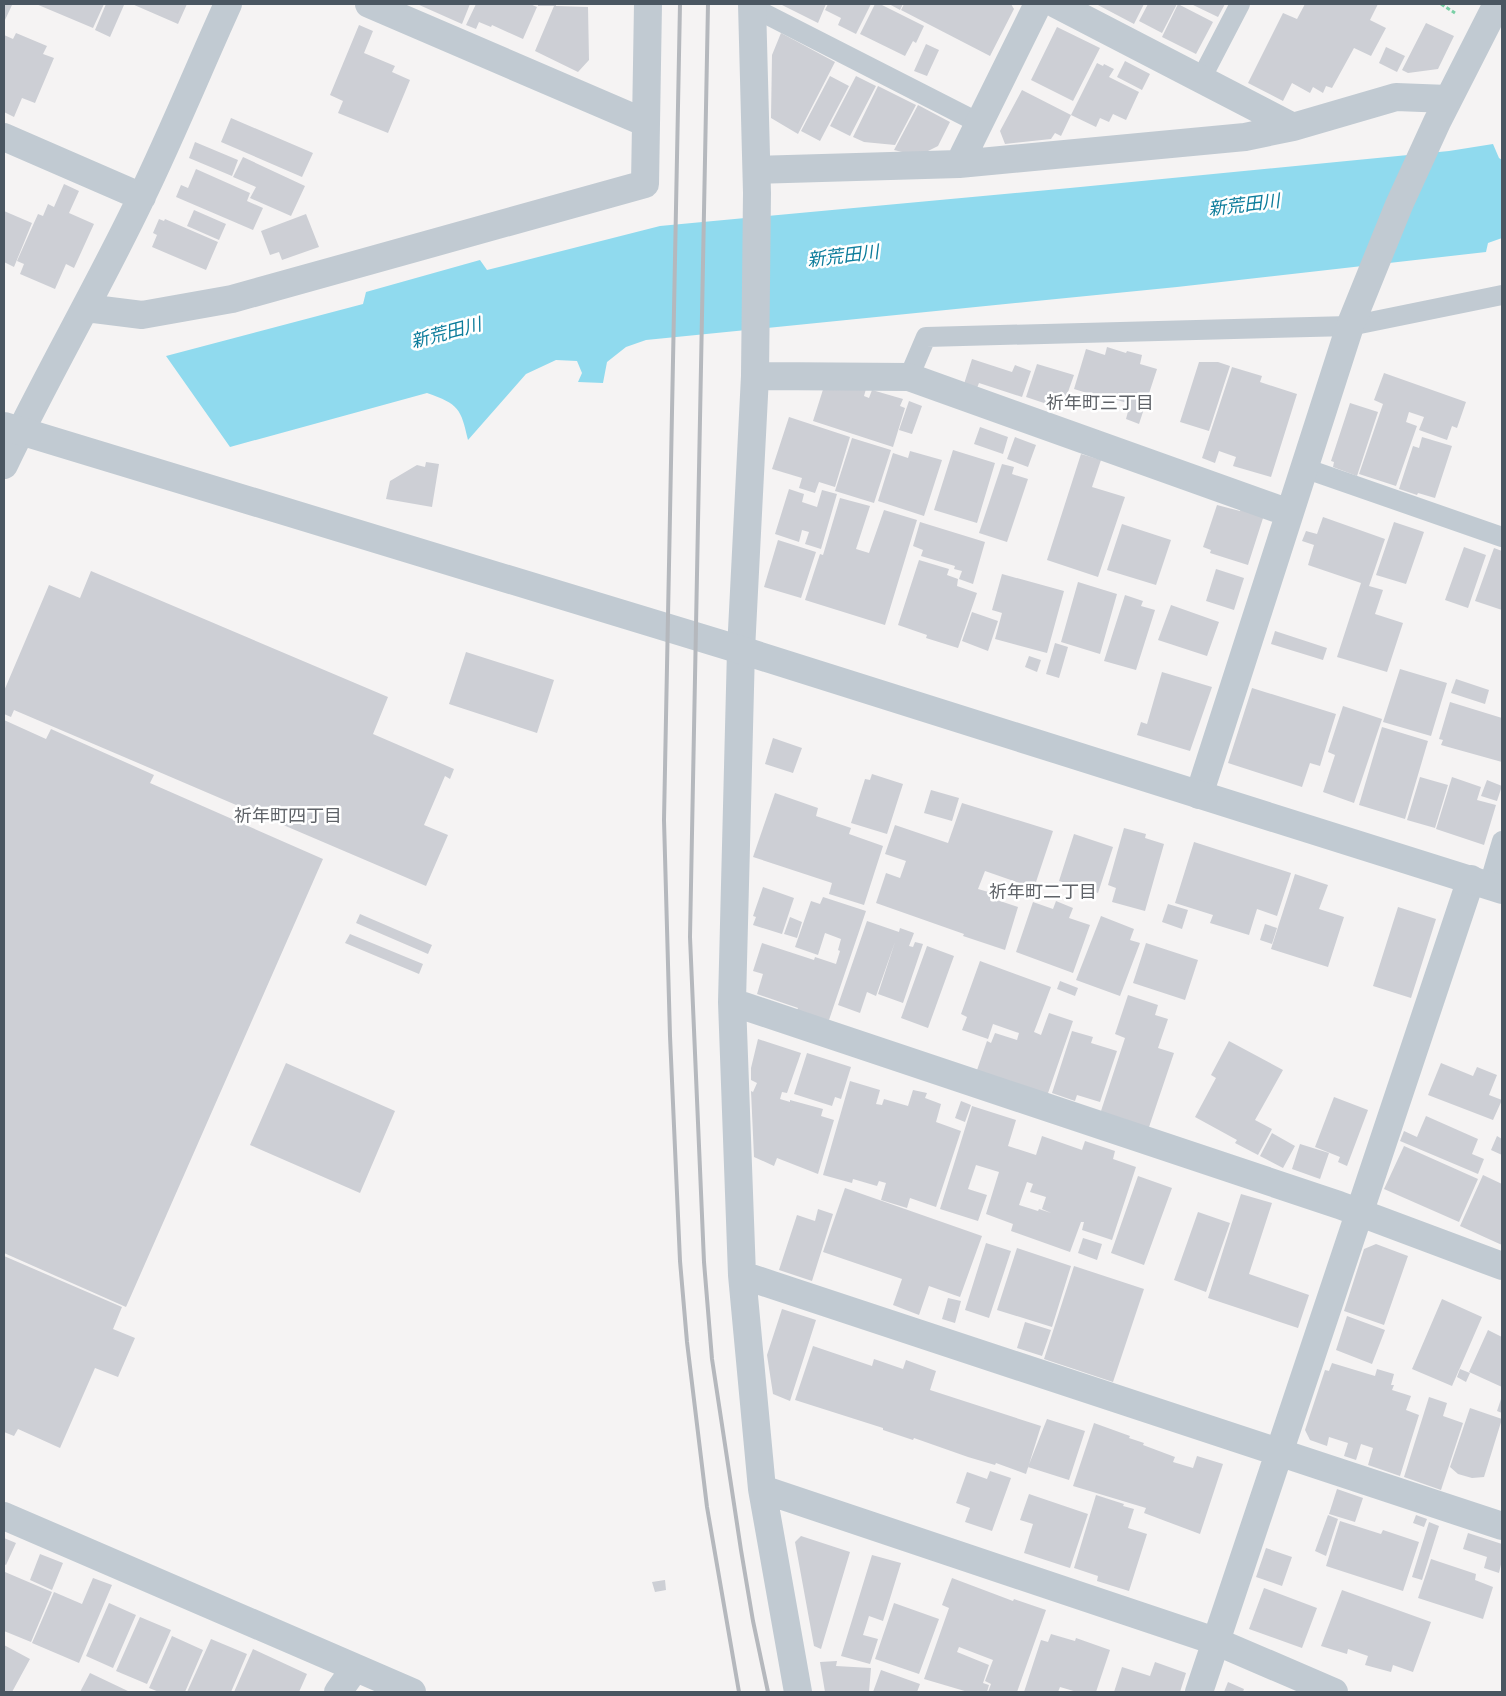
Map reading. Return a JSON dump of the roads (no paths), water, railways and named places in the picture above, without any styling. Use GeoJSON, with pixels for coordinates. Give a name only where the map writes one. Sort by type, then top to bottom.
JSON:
{"type":"FeatureCollection","features":[{"type":"Feature","properties":{"kind":"street"},"geometry":{"type":"LineString","coordinates":[[4,465],[12,429],[86,308],[142,197],[228,4]]}},
{"type":"Feature","properties":{"kind":"street"},"geometry":{"type":"LineString","coordinates":[[369,4],[646,123]]}},
{"type":"Feature","properties":{"kind":"street"},"geometry":{"type":"LineString","coordinates":[[86,308],[142,315],[232,299],[645,184],[648,4]]}},
{"type":"Feature","properties":{"kind":"street"},"geometry":{"type":"LineString","coordinates":[[959,164],[1038,4]]}},
{"type":"Feature","properties":{"kind":"street"},"geometry":{"type":"LineString","coordinates":[[1056,4],[1293,127]]}},
{"type":"Feature","properties":{"kind":"street"},"geometry":{"type":"LineString","coordinates":[[1199,795],[1350,326],[1399,205],[1443,111],[1497,4]]}},
{"type":"Feature","properties":{"kind":"street"},"geometry":{"type":"LineString","coordinates":[[752,5],[757,181],[755,376],[741,650],[732,1002],[742,1275],[762,1489],[798,1692]]}},
{"type":"Feature","properties":{"kind":"street"},"geometry":{"type":"LineString","coordinates":[[757,181],[1245,137],[1293,127],[1396,97],[1443,111]]}},
{"type":"Feature","properties":{"kind":"street"},"geometry":{"type":"LineString","coordinates":[[4,137],[142,197]]}},
{"type":"Feature","properties":{"kind":"street"},"geometry":{"type":"LineString","coordinates":[[755,376],[909,377],[1289,513]]}},
{"type":"Feature","properties":{"kind":"street"},"geometry":{"type":"LineString","coordinates":[[12,429],[741,650],[1487,885],[1360,1212],[1199,1692]]}},
{"type":"Feature","properties":{"kind":"street"},"geometry":{"type":"LineString","coordinates":[[732,1002],[1360,1212],[1502,1266]]}},
{"type":"Feature","properties":{"kind":"street"},"geometry":{"type":"LineString","coordinates":[[742,1275],[1502,1526]]}},
{"type":"Feature","properties":{"kind":"street"},"geometry":{"type":"LineString","coordinates":[[762,1489],[1216,1642],[1334,1692]]}},
{"type":"Feature","properties":{"kind":"street"},"geometry":{"type":"LineString","coordinates":[[4,1516],[412,1692]]}},
{"type":"Feature","properties":{"kind":"street"},"geometry":{"type":"LineString","coordinates":[[338,1692],[355,1668]]}},
{"type":"Feature","properties":{"kind":"lane"},"geometry":{"type":"LineString","coordinates":[[1201,79],[1240,4]]}},
{"type":"Feature","properties":{"kind":"lane"},"geometry":{"type":"LineString","coordinates":[[752,5],[979,123]]}},
{"type":"Feature","properties":{"kind":"lane"},"geometry":{"type":"LineString","coordinates":[[909,377],[926,336],[1350,326],[1502,295]]}},
{"type":"Feature","properties":{"kind":"lane"},"geometry":{"type":"LineString","coordinates":[[1304,468],[1502,536]]}},
{"type":"Feature","properties":{"kind":"lane"},"geometry":{"type":"LineString","coordinates":[[1487,885],[1502,841]]}},
{"type":"Feature","properties":{"kind":"water","name":"新荒田川"},"geometry":{"type":"Polygon","coordinates":[[[1493,144],[1499,158],[1502,160],[1502,238],[1488,243],[1486,252],[1177,287],[646,340],[626,347],[607,362],[603,383],[578,382],[582,373],[577,361],[556,360],[526,374],[468,440],[463,421],[457,409],[446,401],[427,393],[230,447],[166,356],[363,304],[366,292],[480,260],[487,270],[660,226],[1449,151],[1493,144]]]}},
{"type":"Feature","properties":{"kind":"railway"},"geometry":{"type":"LineString","coordinates":[[680,4],[664,820],[670,1036],[680,1261],[687,1342],[707,1507],[739,1692]]}},
{"type":"Feature","properties":{"kind":"railway"},"geometry":{"type":"LineString","coordinates":[[708,4],[690,937],[704,1262],[712,1359],[741,1550],[768,1692]]}},
{"type":"Feature","properties":{"kind":"district","name":"祈年町三丁目"},"geometry":{"type":"Point","coordinates":[1100,403]}},
{"type":"Feature","properties":{"kind":"district","name":"祈年町四丁目"},"geometry":{"type":"Point","coordinates":[288,816]}},
{"type":"Feature","properties":{"kind":"district","name":"祈年町二丁目"},"geometry":{"type":"Point","coordinates":[1043,892]}}]}
